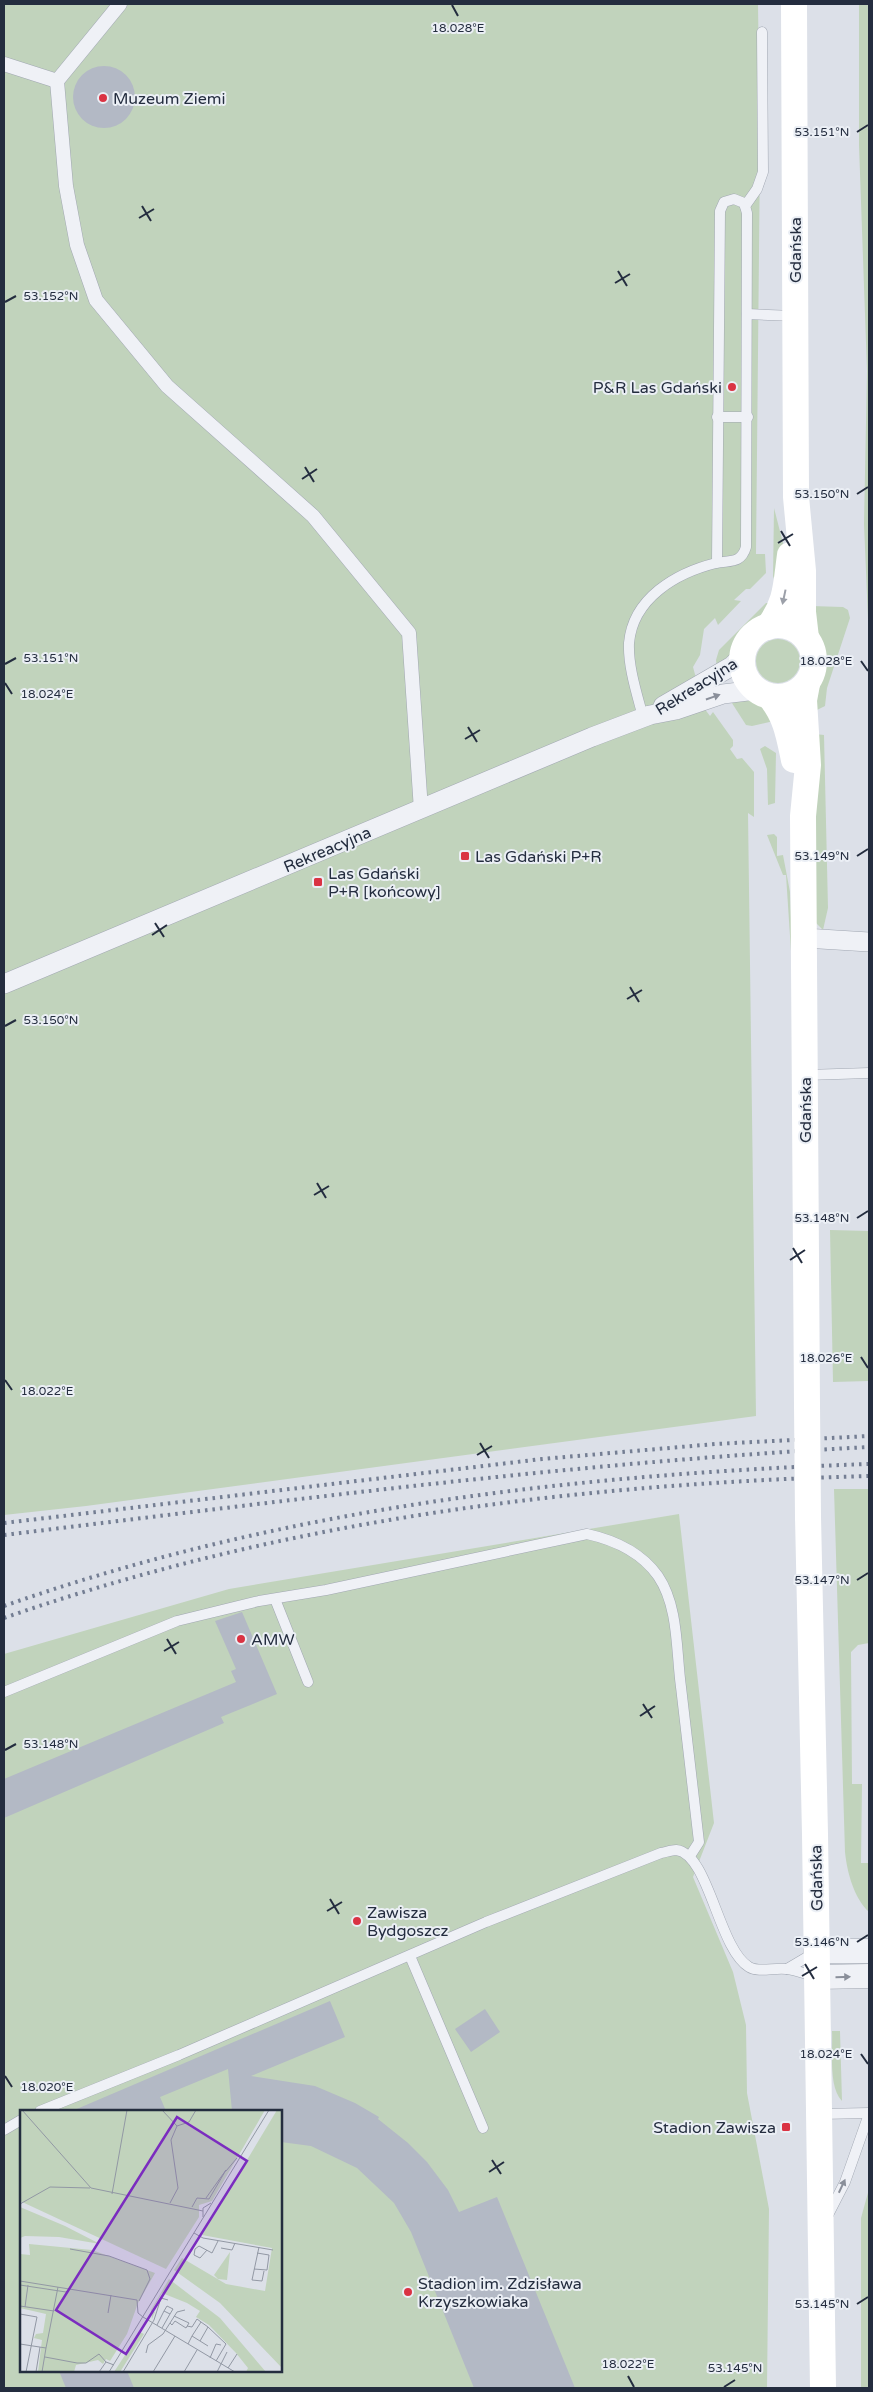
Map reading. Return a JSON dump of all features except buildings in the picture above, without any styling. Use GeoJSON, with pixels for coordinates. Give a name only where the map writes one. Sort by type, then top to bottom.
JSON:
{"type":"FeatureCollection","features":[{"type":"Feature","properties":{"kind":"main road","name":"Gdańska"},"geometry":{"type":"LineString","coordinates":[[794,4],[796,497],[806,638]]}},
{"type":"Feature","properties":{"kind":"main road","name":"Gdańska"},"geometry":{"type":"LineString","coordinates":[[768,626],[777,616],[784,599],[796,497]]}},
{"type":"Feature","properties":{"kind":"main road"},"geometry":{"type":"LineString","coordinates":[[768,626],[789,627],[806,638],[811,645],[815,661],[814,669],[807,684],[790,696],[763,693],[745,675],[742,656],[745,646],[751,638],[768,626]]}},
{"type":"Feature","properties":{"kind":"main road","name":"Gdańska"},"geometry":{"type":"LineString","coordinates":[[807,684],[804,700],[808,765],[803,816],[808,1517],[823,2388]]}},
{"type":"Feature","properties":{"kind":"main road","name":"Gdańska"},"geometry":{"type":"LineString","coordinates":[[763,693],[779,707],[787,723],[803,816]]}},
{"type":"Feature","properties":{"kind":"street"},"geometry":{"type":"LineString","coordinates":[[120,4],[57,81],[66,186],[77,244],[96,300],[167,386],[313,516],[409,633],[421,810]]}},
{"type":"Feature","properties":{"kind":"street"},"geometry":{"type":"LineString","coordinates":[[4,64],[57,81]]}},
{"type":"Feature","properties":{"kind":"street","name":"Rekreacyjna"},"geometry":{"type":"LineString","coordinates":[[4,984],[646,716],[732,666],[742,656]]}},
{"type":"Feature","properties":{"kind":"street","name":"Rekreacyjna"},"geometry":{"type":"LineString","coordinates":[[646,716],[676,710],[723,694],[763,693]]}},
{"type":"Feature","properties":{"kind":"street"},"geometry":{"type":"LineString","coordinates":[[804,938],[869,942]]}},
{"type":"Feature","properties":{"kind":"street"},"geometry":{"type":"LineString","coordinates":[[816,1951],[869,1951]]}},
{"type":"Feature","properties":{"kind":"street"},"geometry":{"type":"LineString","coordinates":[[817,1977],[869,1976]]}},
{"type":"Feature","properties":{"kind":"lane"},"geometry":{"type":"LineString","coordinates":[[646,716],[630,658],[629,642],[639,612],[648,599],[664,585],[693,570],[717,563],[737,561],[743,556],[746,547],[748,417],[745,206],[757,189],[763,172],[762,32]]}},
{"type":"Feature","properties":{"kind":"lane"},"geometry":{"type":"LineString","coordinates":[[717,563],[720,210],[724,202],[730,199],[738,199],[745,206]]}},
{"type":"Feature","properties":{"kind":"lane"},"geometry":{"type":"LineString","coordinates":[[747,314],[795,316]]}},
{"type":"Feature","properties":{"kind":"lane"},"geometry":{"type":"LineString","coordinates":[[717,417],[748,417]]}},
{"type":"Feature","properties":{"kind":"lane"},"geometry":{"type":"LineString","coordinates":[[804,1076],[869,1073]]}},
{"type":"Feature","properties":{"kind":"lane"},"geometry":{"type":"LineString","coordinates":[[4,1692],[177,1621],[587,1534],[609,1539],[629,1549],[657,1575],[668,1598],[676,1634],[699,1842],[690,1856]]}},
{"type":"Feature","properties":{"kind":"lane"},"geometry":{"type":"LineString","coordinates":[[275,1599],[308,1682]]}},
{"type":"Feature","properties":{"kind":"lane"},"geometry":{"type":"LineString","coordinates":[[42,2110],[179,2055],[486,1922],[661,1852],[678,1850],[690,1856],[701,1874],[734,1953],[753,1968],[787,1969],[817,1977]]}},
{"type":"Feature","properties":{"kind":"lane"},"geometry":{"type":"LineString","coordinates":[[787,1969],[816,1951]]}},
{"type":"Feature","properties":{"kind":"lane"},"geometry":{"type":"LineString","coordinates":[[410,1956],[483,2128]]}},
{"type":"Feature","properties":{"kind":"lane"},"geometry":{"type":"LineString","coordinates":[[819,2114],[869,2113],[845,2182],[821,2229]]}},
{"type":"Feature","properties":{"kind":"lane"},"geometry":{"type":"LineString","coordinates":[[4,2130],[20,2121]]}},
{"type":"Feature","properties":{"kind":"green space"},"geometry":{"type":"Polygon","coordinates":[[[4,4],[758,4],[760,152],[756,554],[765,554],[766,573],[750,589],[746,589],[734,600],[741,601],[718,625],[715,618],[704,629],[700,655],[693,667],[704,708],[710,716],[713,712],[733,740],[733,746],[730,749],[737,759],[742,758],[754,772],[754,817],[748,813],[756,1416],[86,1506],[4,1515],[4,4]]]}},
{"type":"Feature","properties":{"kind":"green space"},"geometry":{"type":"Polygon","coordinates":[[[859,4],[869,4],[869,643],[864,524],[867,371],[859,145],[859,4]]]}},
{"type":"Feature","properties":{"kind":"green space"},"geometry":{"type":"Polygon","coordinates":[[[774,508],[783,543],[781,584],[775,582],[773,576],[774,508]]]}},
{"type":"Feature","properties":{"kind":"green space"},"geometry":{"type":"Polygon","coordinates":[[[766,603],[770,603],[762,619],[745,631],[732,654],[717,668],[716,660],[719,650],[766,603]]]}},
{"type":"Feature","properties":{"kind":"green space"},"geometry":{"type":"Polygon","coordinates":[[[811,606],[843,607],[848,610],[850,618],[827,688],[825,706],[811,713],[812,692],[822,672],[822,664],[820,647],[814,633],[811,606]]]}},
{"type":"Feature","properties":{"kind":"green space"},"geometry":{"type":"Polygon","coordinates":[[[782,639],[794,645],[799,652],[799,670],[794,677],[787,682],[774,683],[762,677],[757,670],[756,657],[762,645],[769,640],[782,639]]]}},
{"type":"Feature","properties":{"kind":"green space"},"geometry":{"type":"Polygon","coordinates":[[[749,698],[766,706],[778,720],[752,726],[746,725],[730,700],[749,698]]]}},
{"type":"Feature","properties":{"kind":"green space"},"geometry":{"type":"Polygon","coordinates":[[[815,734],[824,735],[828,908],[823,930],[814,921],[815,734]]]}},
{"type":"Feature","properties":{"kind":"green space"},"geometry":{"type":"Polygon","coordinates":[[[765,746],[776,753],[775,803],[768,805],[767,769],[760,749],[765,746]]]}},
{"type":"Feature","properties":{"kind":"green space"},"geometry":{"type":"Polygon","coordinates":[[[774,834],[777,837],[777,856],[783,855],[790,892],[794,997],[786,875],[783,875],[767,835],[774,834]]]}},
{"type":"Feature","properties":{"kind":"green space"},"geometry":{"type":"Polygon","coordinates":[[[830,1230],[869,1231],[869,1381],[833,1382],[830,1230]]]}},
{"type":"Feature","properties":{"kind":"green space"},"geometry":{"type":"Polygon","coordinates":[[[834,1489],[869,1489],[869,1643],[858,1645],[851,1652],[852,1784],[862,1784],[861,1863],[869,1863],[869,1912],[855,1892],[847,1868],[845,1852],[834,1489]]]}},
{"type":"Feature","properties":{"kind":"green space","name":"Zawisza Bydgoszcz"},"geometry":{"type":"Polygon","coordinates":[[[679,1514],[714,1823],[693,1877],[733,1972],[746,2025],[747,2093],[769,2209],[767,2388],[4,2388],[4,1654],[229,1589],[679,1514]]]}},
{"type":"Feature","properties":{"kind":"green space"},"geometry":{"type":"Polygon","coordinates":[[[832,2031],[840,2031],[842,2101],[838,2095],[833,2078],[832,2031]]]}},
{"type":"Feature","properties":{"kind":"green space"},"geometry":{"type":"Polygon","coordinates":[[[869,2189],[869,2388],[861,2388],[861,2218],[869,2189]]]}},
{"type":"Feature","properties":{"kind":"railway"},"geometry":{"type":"LineString","coordinates":[[4,1523],[542,1459],[715,1444],[869,1436]]}},
{"type":"Feature","properties":{"kind":"railway"},"geometry":{"type":"LineString","coordinates":[[4,1535],[544,1472],[652,1462],[869,1447]]}},
{"type":"Feature","properties":{"kind":"railway"},"geometry":{"type":"LineString","coordinates":[[4,1606],[109,1572],[215,1544],[323,1521],[431,1502],[540,1487],[649,1477],[869,1464]]}},
{"type":"Feature","properties":{"kind":"railway"},"geometry":{"type":"LineString","coordinates":[[4,1618],[110,1584],[216,1556],[323,1532],[431,1513],[539,1499],[648,1488],[758,1480],[869,1476]]}},
{"type":"Feature","properties":{"kind":"place","name":"Muzeum Ziemi"},"geometry":{"type":"Point","coordinates":[103,98]}},
{"type":"Feature","properties":{"kind":"place","name":"P&R Las Gdański"},"geometry":{"type":"Point","coordinates":[732,387]}},
{"type":"Feature","properties":{"kind":"place","name":"Las Gdański P+R"},"geometry":{"type":"Point","coordinates":[465,856]}},
{"type":"Feature","properties":{"kind":"place","name":"Las Gdański P+R [końcowy]"},"geometry":{"type":"Point","coordinates":[318,882]}},
{"type":"Feature","properties":{"kind":"place","name":"AMW"},"geometry":{"type":"Point","coordinates":[241,1639]}},
{"type":"Feature","properties":{"kind":"place","name":"Zawisza Bydgoszcz"},"geometry":{"type":"Point","coordinates":[357,1921]}},
{"type":"Feature","properties":{"kind":"place","name":"Stadion Zawisza"},"geometry":{"type":"Point","coordinates":[786,2127]}},
{"type":"Feature","properties":{"kind":"place","name":"Stadion im. Zdzisława Krzyszkowiaka"},"geometry":{"type":"Point","coordinates":[408,2292]}}]}
